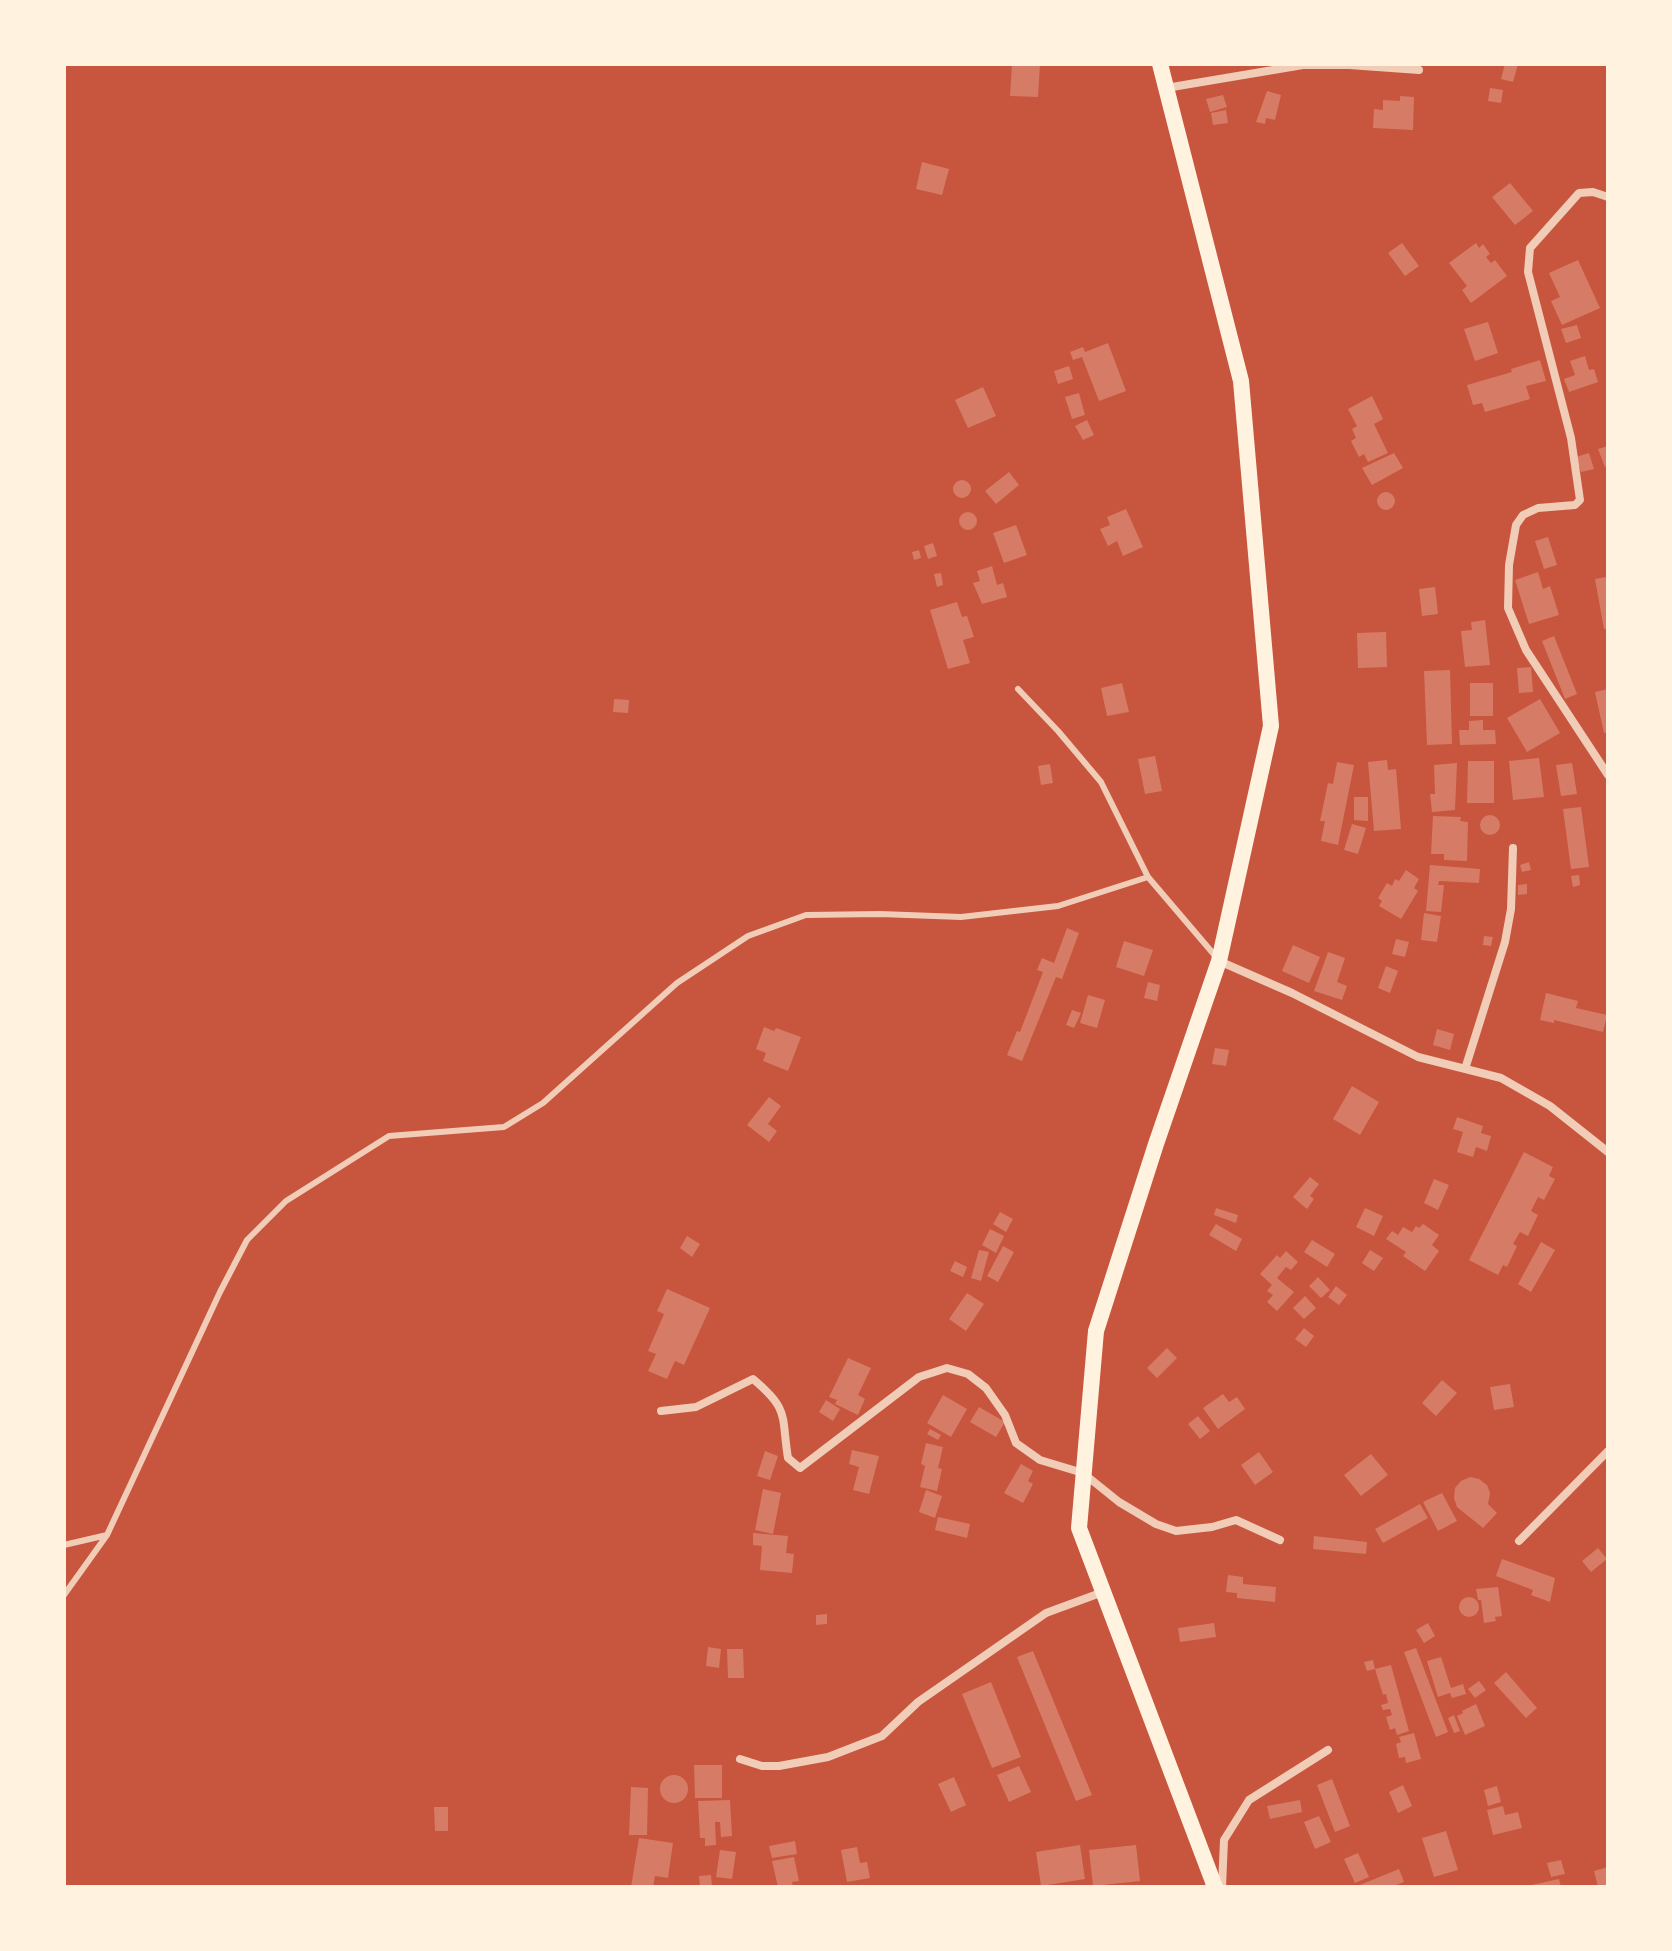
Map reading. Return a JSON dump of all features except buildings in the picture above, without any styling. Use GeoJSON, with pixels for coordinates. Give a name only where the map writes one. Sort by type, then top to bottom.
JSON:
{"type":"FeatureCollection","features":[{"type":"Feature","properties":{"kind":"main road"},"geometry":{"type":"LineString","coordinates":[[1160,64],[1241,381],[1271,726],[1219,961],[1096,1331],[1079,1528],[1215,1887]]}},
{"type":"Feature","properties":{"kind":"street"},"geometry":{"type":"LineString","coordinates":[[1165,89],[1303,65],[1419,70]]}},
{"type":"Feature","properties":{"kind":"street"},"geometry":{"type":"LineString","coordinates":[[1608,197],[1593,192],[1579,193],[1530,248],[1528,272],[1571,438],[1580,500],[1575,505],[1538,508],[1523,515],[1516,525],[1509,565],[1508,608],[1526,650],[1608,775]]}},
{"type":"Feature","properties":{"kind":"street"},"geometry":{"type":"LineString","coordinates":[[1465,1069],[1505,942],[1511,909],[1513,848]]}},
{"type":"Feature","properties":{"kind":"street"},"geometry":{"type":"LineString","coordinates":[[1219,961],[1292,993],[1418,1057],[1501,1078],[1550,1106],[1608,1152]]}},
{"type":"Feature","properties":{"kind":"street"},"geometry":{"type":"LineString","coordinates":[[661,1411],[696,1407],[753,1379],[769,1393],[784,1415],[788,1458],[800,1468],[919,1377],[947,1368],[968,1374],[986,1388],[1005,1415],[1016,1443],[1040,1460],[1083,1473],[1119,1502],[1156,1524],[1176,1531],[1212,1527],[1236,1520],[1280,1540]]}},
{"type":"Feature","properties":{"kind":"street"},"geometry":{"type":"LineString","coordinates":[[1519,1541],[1608,1451]]}},
{"type":"Feature","properties":{"kind":"street"},"geometry":{"type":"LineString","coordinates":[[740,1759],[762,1766],[779,1766],[828,1757],[882,1736],[918,1702],[1046,1613],[1103,1592]]}},
{"type":"Feature","properties":{"kind":"street"},"geometry":{"type":"LineString","coordinates":[[1222,1887],[1224,1840],[1249,1800],[1328,1750]]}},
{"type":"Feature","properties":{"kind":"lane"},"geometry":{"type":"LineString","coordinates":[[1018,689],[1101,782],[1148,877],[1219,961]]}},
{"type":"Feature","properties":{"kind":"lane"},"geometry":{"type":"LineString","coordinates":[[64,1595],[107,1535],[247,1240],[286,1201],[389,1136],[504,1127],[543,1103],[677,983],[748,936],[806,915],[961,917],[1058,906],[1148,877]]}},
{"type":"Feature","properties":{"kind":"lane"},"geometry":{"type":"LineString","coordinates":[[64,1545],[107,1535]]}}]}
